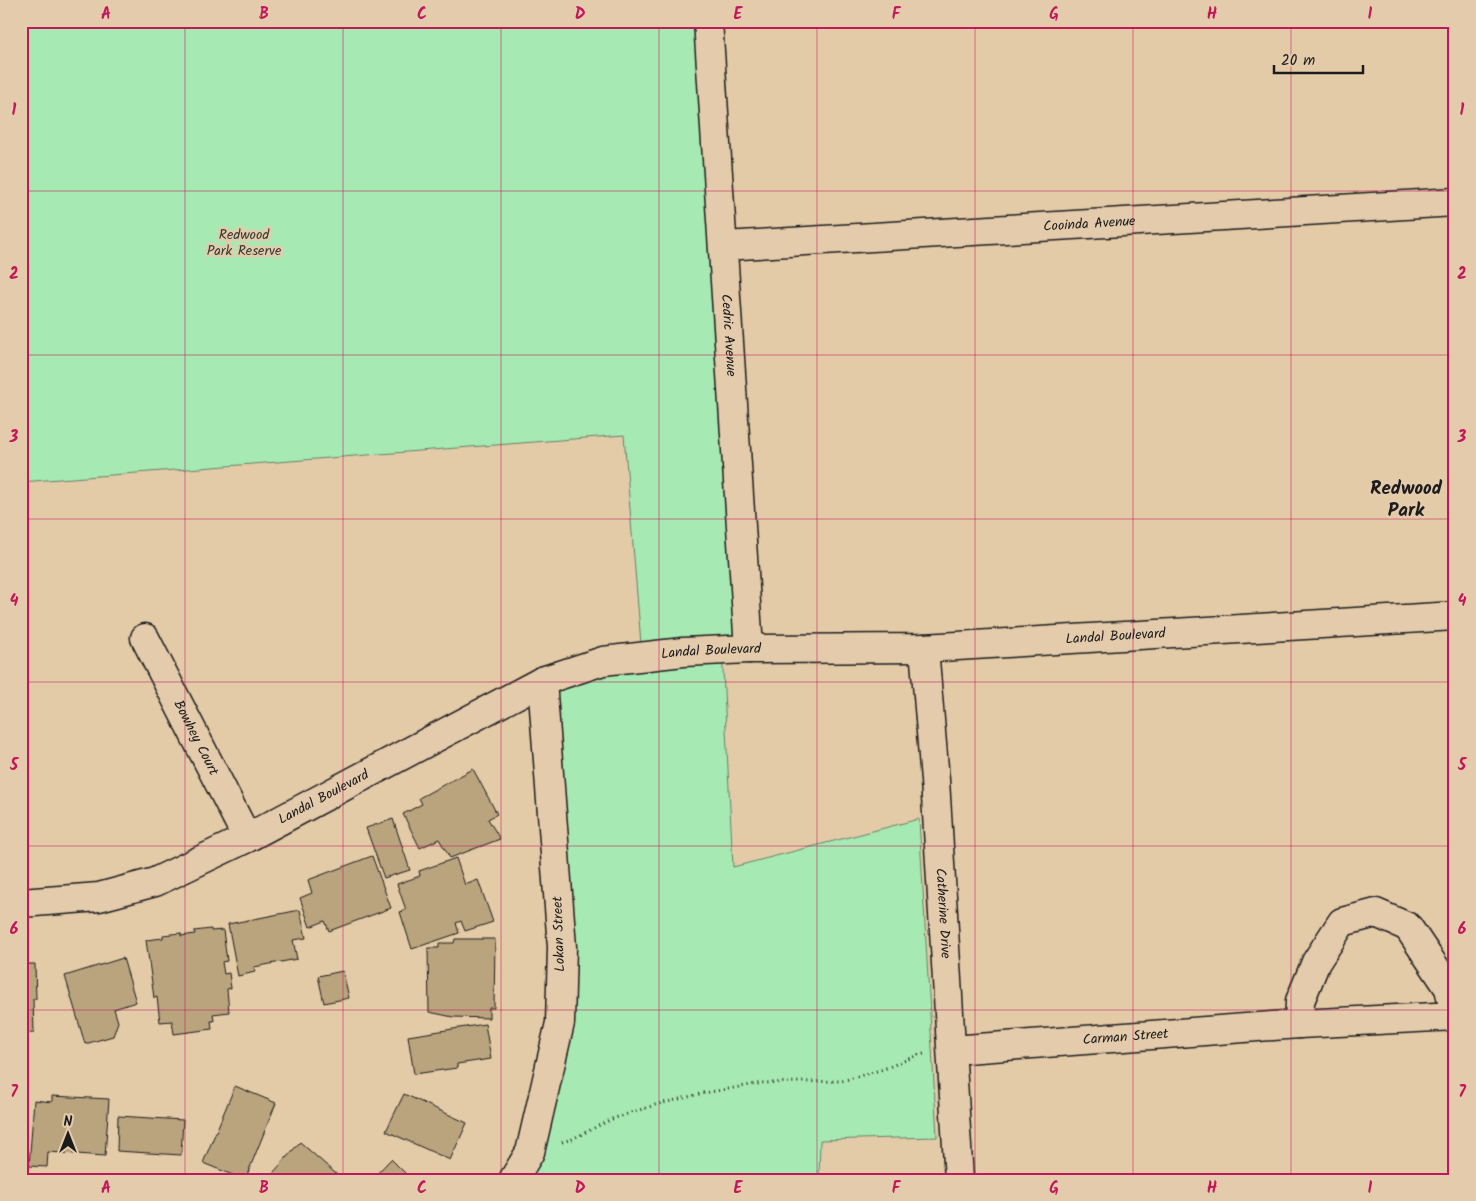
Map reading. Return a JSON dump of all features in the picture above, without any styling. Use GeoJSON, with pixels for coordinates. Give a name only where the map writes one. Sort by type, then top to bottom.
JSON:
{"type":"FeatureCollection","features":[{"type":"Feature","properties":{"kind":"street","name":"Cedric Avenue"},"geometry":{"type":"LineString","coordinates":[[708,21],[749,649]]}},
{"type":"Feature","properties":{"kind":"street","name":"Cooinda Avenue"},"geometry":{"type":"LineString","coordinates":[[724,246],[1455,202]]}},
{"type":"Feature","properties":{"kind":"street","name":"Landal Boulevard"},"geometry":{"type":"LineString","coordinates":[[21,903],[99,897],[155,882],[247,838],[542,681],[603,661],[684,652],[749,649],[924,648],[1455,616]]}},
{"type":"Feature","properties":{"kind":"street","name":"Bowhey Court"},"geometry":{"type":"LineString","coordinates":[[145,638],[247,838]]}},
{"type":"Feature","properties":{"kind":"street","name":"Catherine Drive"},"geometry":{"type":"LineString","coordinates":[[924,648],[935,780],[959,1180]]}},
{"type":"Feature","properties":{"kind":"street","name":"Lokan Street"},"geometry":{"type":"LineString","coordinates":[[513,1180],[530,1152],[560,1023],[562,947],[542,681]]}},
{"type":"Feature","properties":{"kind":"street","name":"Carman Street"},"geometry":{"type":"LineString","coordinates":[[952,1050],[1299,1024],[1455,1015],[1450,988],[1408,927],[1376,913],[1342,922],[1316,962],[1306,985],[1300,1001],[1299,1024]]}},
{"type":"Feature","properties":{"kind":"path"},"geometry":{"type":"LineString","coordinates":[[530,1152],[572,1139],[612,1119],[704,1093],[763,1083],[842,1081],[884,1069],[918,1055],[952,1050]]}},
{"type":"Feature","properties":{"kind":"green space","name":"Redwood Park Reserve"},"geometry":{"type":"Polygon","coordinates":[[[21,21],[708,21],[749,649],[722,651],[733,867],[919,819],[937,1137],[820,1140],[819,1180],[513,1180],[560,1023],[542,681],[642,656],[624,435],[21,482],[21,21]]]}},
{"type":"Feature","properties":{"kind":"building"},"geometry":{"type":"Polygon","coordinates":[[[473,769],[497,814],[488,819],[500,839],[450,858],[439,839],[420,848],[403,814],[422,804],[419,798],[473,769]]]}},
{"type":"Feature","properties":{"kind":"building"},"geometry":{"type":"Polygon","coordinates":[[[393,819],[410,870],[384,878],[366,828],[393,819]]]}},
{"type":"Feature","properties":{"kind":"building"},"geometry":{"type":"Polygon","coordinates":[[[372,856],[391,908],[329,931],[325,921],[310,927],[300,898],[312,893],[308,880],[372,856]]]}},
{"type":"Feature","properties":{"kind":"building"},"geometry":{"type":"Polygon","coordinates":[[[456,858],[465,885],[478,880],[493,922],[465,931],[461,921],[456,923],[459,933],[412,949],[400,912],[406,910],[397,884],[420,876],[419,871],[456,858]]]}},
{"type":"Feature","properties":{"kind":"building"},"geometry":{"type":"Polygon","coordinates":[[[300,910],[306,938],[293,940],[297,959],[254,967],[255,972],[238,976],[228,924],[300,910]]]}},
{"type":"Feature","properties":{"kind":"building"},"geometry":{"type":"Polygon","coordinates":[[[211,929],[211,931],[223,930],[227,961],[222,962],[224,974],[229,973],[231,988],[227,989],[229,1012],[213,1014],[214,1021],[211,1021],[212,1029],[174,1034],[172,1021],[160,1022],[157,997],[154,998],[146,940],[163,938],[163,935],[181,933],[181,936],[195,934],[194,931],[211,929]]]}},
{"type":"Feature","properties":{"kind":"building"},"geometry":{"type":"Polygon","coordinates":[[[455,939],[495,939],[494,1008],[489,1008],[489,1018],[453,1017],[429,1012],[428,948],[439,948],[439,943],[454,943],[455,939]]]}},
{"type":"Feature","properties":{"kind":"building"},"geometry":{"type":"Polygon","coordinates":[[[123,958],[136,1002],[114,1009],[118,1022],[113,1036],[85,1044],[65,976],[123,958]]]}},
{"type":"Feature","properties":{"kind":"building"},"geometry":{"type":"Polygon","coordinates":[[[21,964],[35,964],[36,999],[33,999],[34,1032],[21,1033],[21,964]]]}},
{"type":"Feature","properties":{"kind":"building"},"geometry":{"type":"Polygon","coordinates":[[[343,971],[349,998],[324,1003],[318,976],[343,971]]]}},
{"type":"Feature","properties":{"kind":"building"},"geometry":{"type":"Polygon","coordinates":[[[485,1024],[491,1059],[457,1064],[457,1068],[414,1074],[408,1036],[485,1024]]]}},
{"type":"Feature","properties":{"kind":"building"},"geometry":{"type":"Polygon","coordinates":[[[235,1086],[276,1103],[245,1180],[203,1163],[235,1086]]]}},
{"type":"Feature","properties":{"kind":"building"},"geometry":{"type":"Polygon","coordinates":[[[404,1094],[467,1123],[450,1160],[386,1131],[404,1094]]]}},
{"type":"Feature","properties":{"kind":"building"},"geometry":{"type":"Polygon","coordinates":[[[52,1096],[109,1099],[105,1156],[48,1152],[47,1167],[29,1166],[34,1100],[52,1102],[52,1096]]]}},
{"type":"Feature","properties":{"kind":"building"},"geometry":{"type":"Polygon","coordinates":[[[118,1116],[183,1120],[181,1155],[117,1151],[118,1116]]]}},
{"type":"Feature","properties":{"kind":"building"},"geometry":{"type":"Polygon","coordinates":[[[300,1142],[343,1180],[267,1180],[300,1142]]]}},
{"type":"Feature","properties":{"kind":"building"},"geometry":{"type":"Polygon","coordinates":[[[391,1159],[406,1174],[400,1180],[371,1180],[391,1159]]]}},
{"type":"Feature","properties":{"kind":"district","name":"Redwood Park"},"geometry":{"type":"Point","coordinates":[1406,500]}}]}
